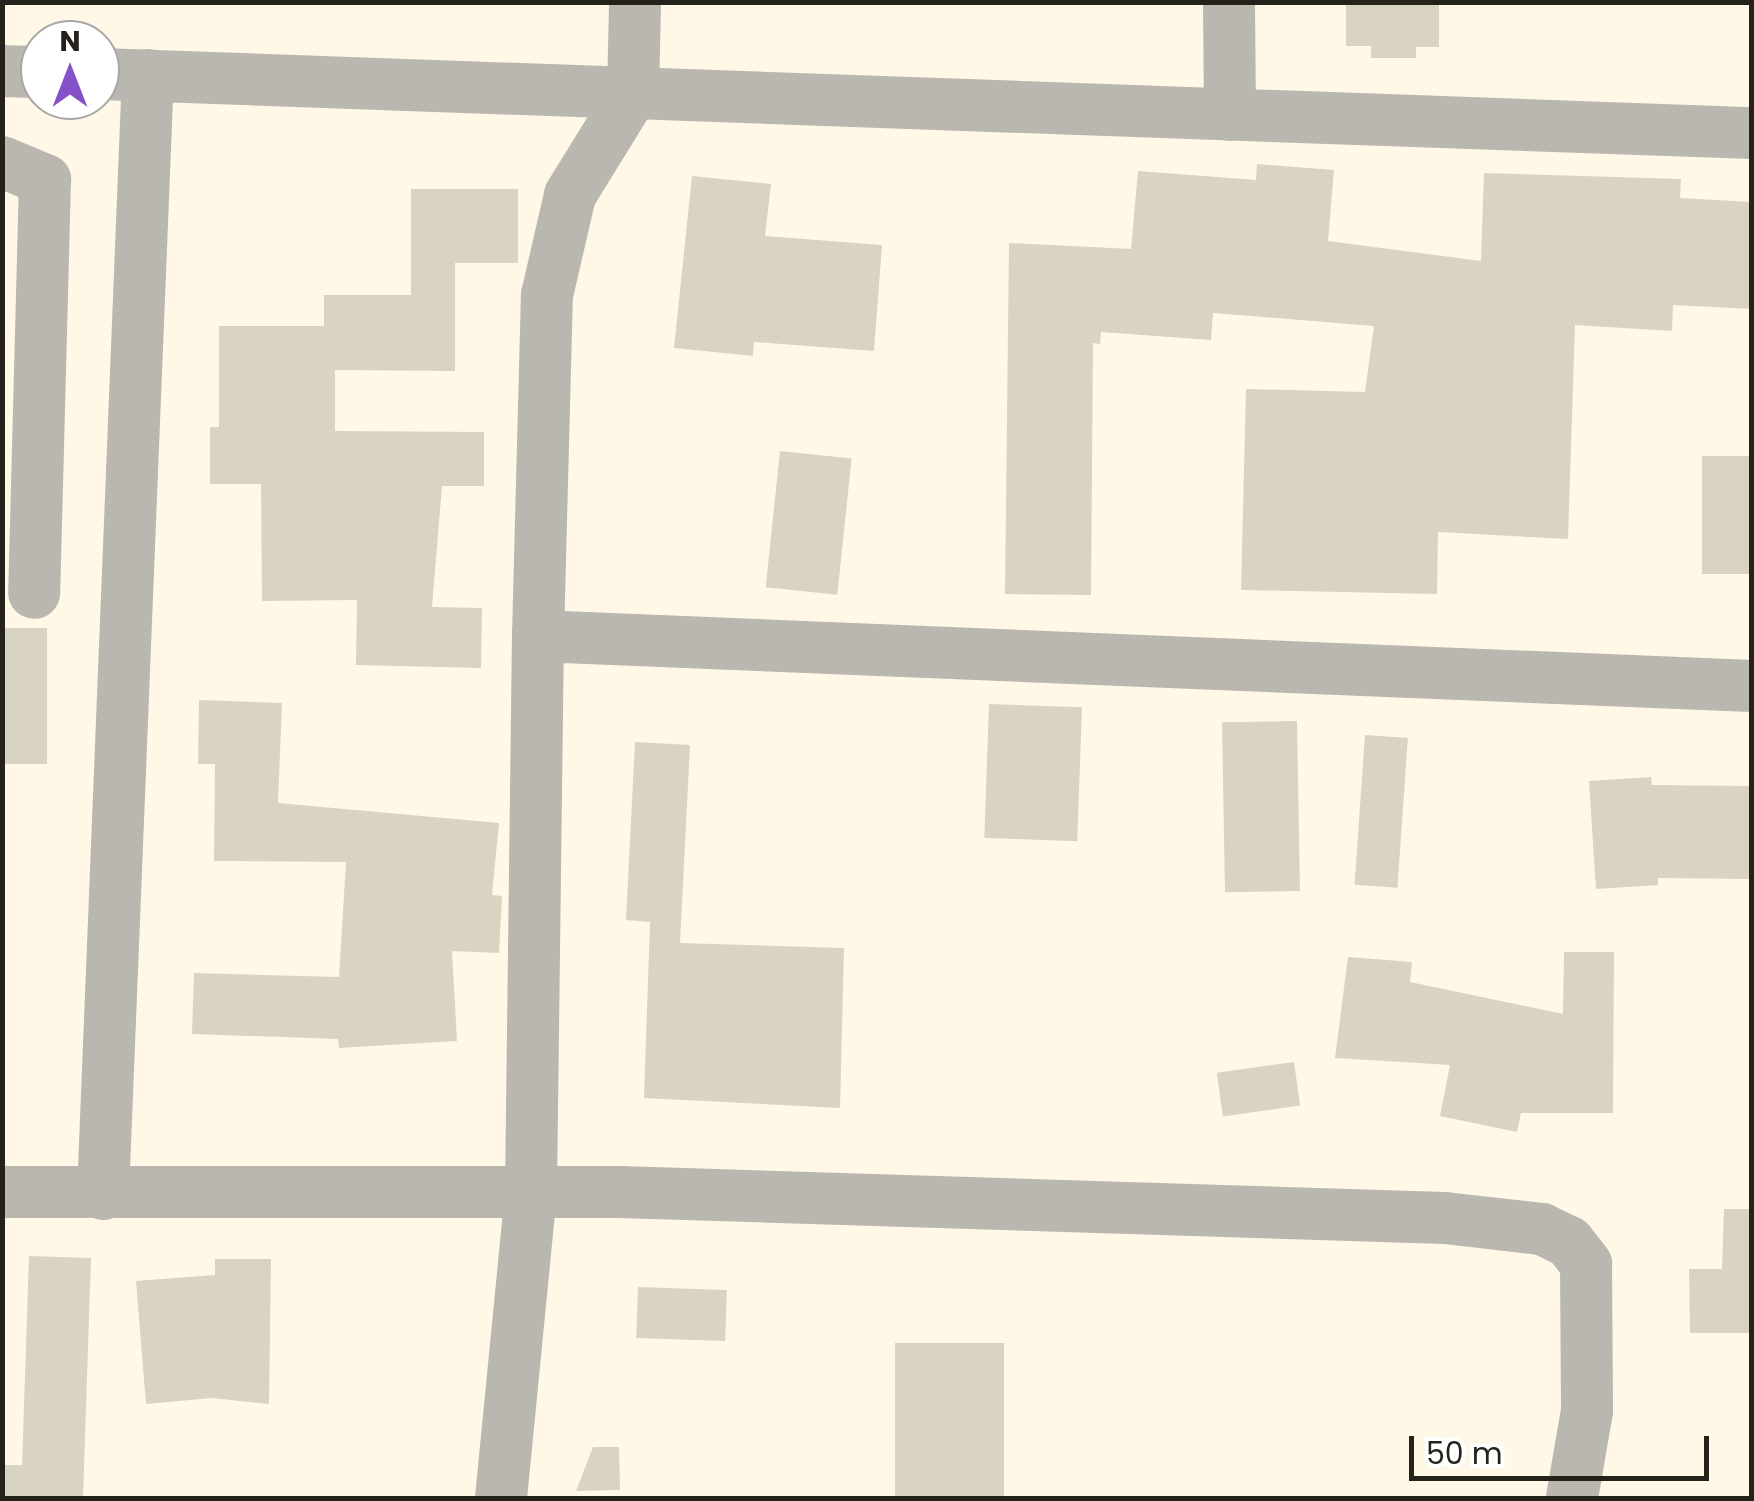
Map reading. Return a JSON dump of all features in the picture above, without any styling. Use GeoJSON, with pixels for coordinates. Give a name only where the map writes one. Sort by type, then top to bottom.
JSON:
{"type":"FeatureCollection","features":[{"type":"Feature","properties":{"kind":"street"},"geometry":{"type":"LineString","coordinates":[[500,1498],[531,1190],[546,295],[570,194],[632,93],[635,2]]}},
{"type":"Feature","properties":{"kind":"street"},"geometry":{"type":"LineString","coordinates":[[1229,2],[1230,114]]}},
{"type":"Feature","properties":{"kind":"street"},"geometry":{"type":"LineString","coordinates":[[103,1194],[124,74],[1752,133]]}},
{"type":"Feature","properties":{"kind":"street"},"geometry":{"type":"LineString","coordinates":[[2,162],[46,180],[34,593]]}},
{"type":"Feature","properties":{"kind":"street"},"geometry":{"type":"LineString","coordinates":[[538,636],[1752,686]]}},
{"type":"Feature","properties":{"kind":"street"},"geometry":{"type":"LineString","coordinates":[[2,1192],[531,1190],[1445,1218],[1542,1230],[1569,1242],[1586,1264],[1587,1411],[1572,1498]]}},
{"type":"Feature","properties":{"kind":"building"},"geometry":{"type":"Polygon","coordinates":[[[1346,2],[1439,2],[1439,47],[1416,47],[1416,58],[1371,58],[1371,46],[1346,46],[1346,2]]]}},
{"type":"Feature","properties":{"kind":"building"},"geometry":{"type":"Polygon","coordinates":[[[1257,164],[1334,170],[1328,241],[1481,261],[1484,173],[1681,179],[1680,198],[1752,202],[1752,309],[1673,305],[1672,331],[1575,325],[1568,539],[1438,532],[1437,594],[1241,590],[1246,389],[1365,392],[1374,326],[1213,313],[1211,340],[1101,332],[1100,344],[1093,343],[1091,595],[1005,594],[1009,243],[1131,249],[1138,171],[1256,180],[1257,164]]]}},
{"type":"Feature","properties":{"kind":"building"},"geometry":{"type":"Polygon","coordinates":[[[692,176],[771,184],[765,236],[882,245],[874,351],[754,342],[753,356],[674,348],[692,176]]]}},
{"type":"Feature","properties":{"kind":"building"},"geometry":{"type":"Polygon","coordinates":[[[411,189],[518,189],[518,263],[455,263],[455,371],[335,370],[335,431],[484,432],[484,486],[442,486],[432,607],[482,608],[481,668],[356,665],[357,600],[262,601],[261,484],[210,484],[210,427],[219,427],[219,326],[324,326],[324,295],[411,295],[411,189]]]}},
{"type":"Feature","properties":{"kind":"building"},"geometry":{"type":"Polygon","coordinates":[[[780,451],[852,459],[837,595],[766,587],[780,451]]]}},
{"type":"Feature","properties":{"kind":"building"},"geometry":{"type":"Polygon","coordinates":[[[1702,456],[1752,456],[1752,574],[1702,574],[1702,456]]]}},
{"type":"Feature","properties":{"kind":"building"},"geometry":{"type":"Polygon","coordinates":[[[2,628],[47,628],[47,764],[2,764],[2,628]]]}},
{"type":"Feature","properties":{"kind":"building"},"geometry":{"type":"Polygon","coordinates":[[[199,700],[282,703],[278,803],[499,823],[492,895],[502,896],[499,953],[452,951],[457,1041],[339,1048],[338,1039],[192,1034],[194,973],[339,977],[346,862],[214,861],[215,764],[198,764],[199,700]]]}},
{"type":"Feature","properties":{"kind":"building"},"geometry":{"type":"Polygon","coordinates":[[[989,704],[1082,707],[1077,841],[984,838],[989,704]]]}},
{"type":"Feature","properties":{"kind":"building"},"geometry":{"type":"Polygon","coordinates":[[[1297,721],[1300,891],[1225,892],[1222,722],[1297,721]]]}},
{"type":"Feature","properties":{"kind":"building"},"geometry":{"type":"Polygon","coordinates":[[[1365,735],[1408,738],[1397,888],[1355,885],[1365,735]]]}},
{"type":"Feature","properties":{"kind":"building"},"geometry":{"type":"Polygon","coordinates":[[[635,742],[690,745],[680,943],[844,948],[840,1108],[644,1098],[650,922],[626,920],[635,742]]]}},
{"type":"Feature","properties":{"kind":"building"},"geometry":{"type":"Polygon","coordinates":[[[1651,777],[1652,785],[1752,786],[1752,879],[1658,878],[1658,885],[1596,889],[1589,781],[1651,777]]]}},
{"type":"Feature","properties":{"kind":"building"},"geometry":{"type":"Polygon","coordinates":[[[1564,952],[1614,952],[1613,1113],[1521,1113],[1517,1132],[1440,1116],[1450,1065],[1335,1058],[1348,957],[1412,962],[1410,982],[1563,1014],[1564,952]]]}},
{"type":"Feature","properties":{"kind":"building"},"geometry":{"type":"Polygon","coordinates":[[[1294,1062],[1300,1106],[1223,1116],[1217,1073],[1294,1062]]]}},
{"type":"Feature","properties":{"kind":"building"},"geometry":{"type":"Polygon","coordinates":[[[1724,1209],[1752,1209],[1752,1333],[1690,1333],[1689,1269],[1722,1269],[1724,1209]]]}},
{"type":"Feature","properties":{"kind":"building"},"geometry":{"type":"Polygon","coordinates":[[[29,1256],[91,1258],[83,1498],[2,1498],[2,1465],[22,1465],[29,1256]]]}},
{"type":"Feature","properties":{"kind":"building"},"geometry":{"type":"Polygon","coordinates":[[[215,1259],[271,1259],[269,1404],[212,1398],[146,1404],[136,1281],[215,1275],[215,1259]]]}},
{"type":"Feature","properties":{"kind":"building"},"geometry":{"type":"Polygon","coordinates":[[[638,1287],[727,1290],[725,1341],[636,1338],[638,1287]]]}},
{"type":"Feature","properties":{"kind":"building"},"geometry":{"type":"Polygon","coordinates":[[[895,1343],[1004,1343],[1004,1498],[895,1498],[895,1343]]]}},
{"type":"Feature","properties":{"kind":"building"},"geometry":{"type":"Polygon","coordinates":[[[593,1447],[619,1447],[620,1490],[576,1491],[593,1447]]]}}]}
